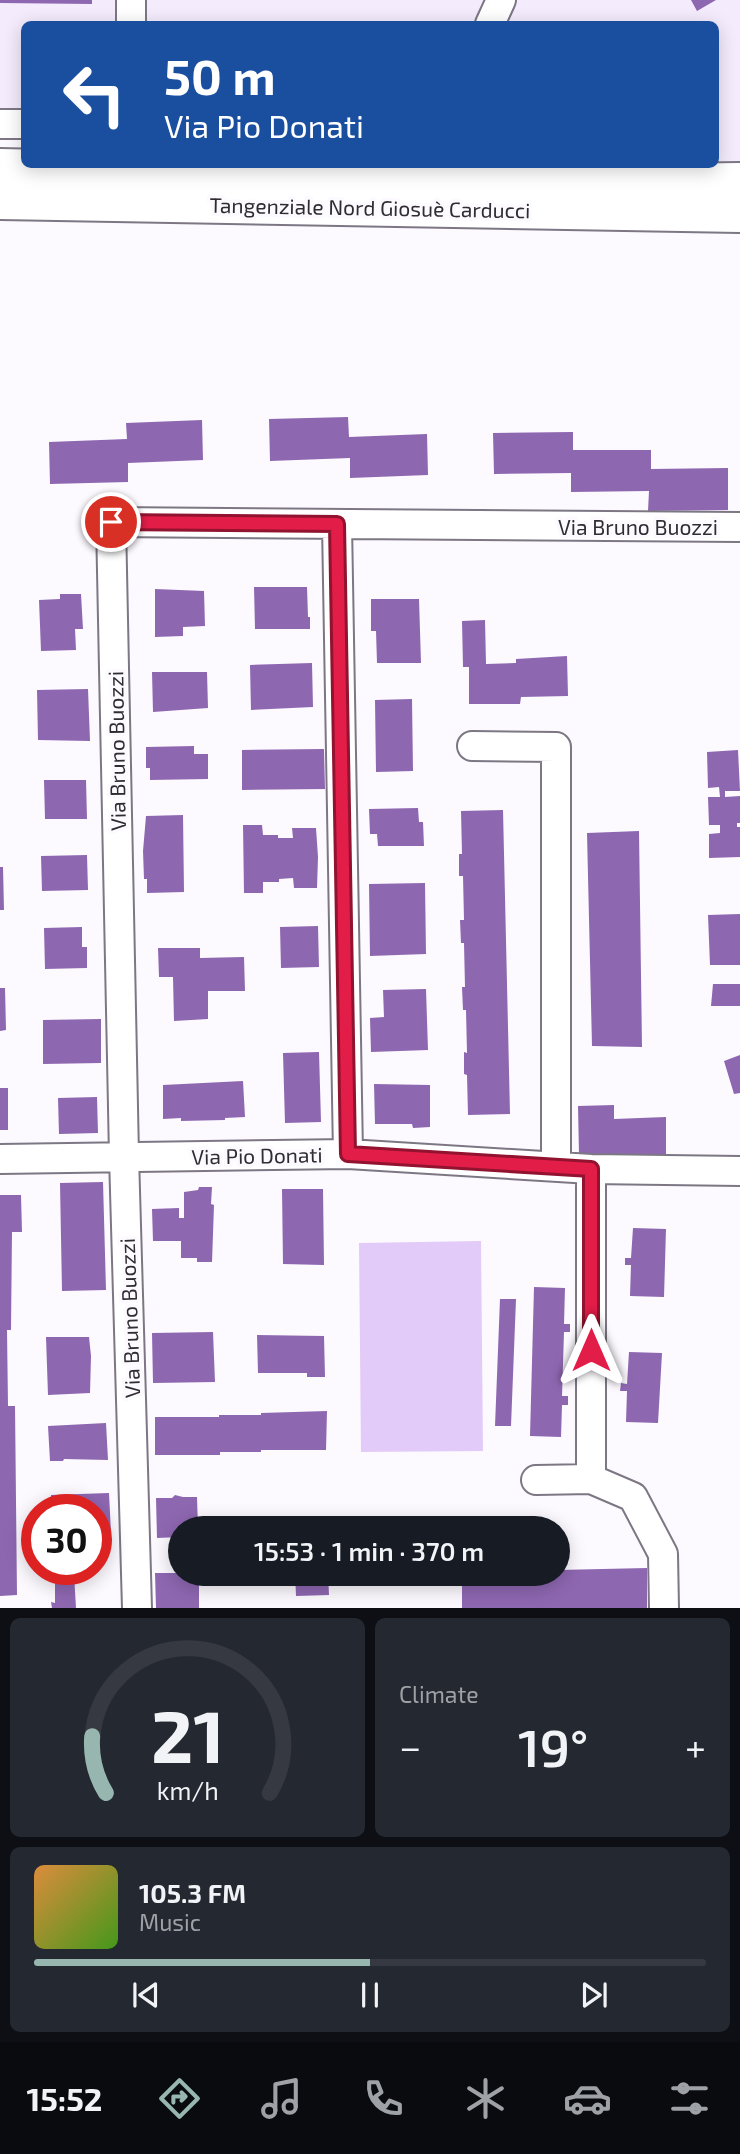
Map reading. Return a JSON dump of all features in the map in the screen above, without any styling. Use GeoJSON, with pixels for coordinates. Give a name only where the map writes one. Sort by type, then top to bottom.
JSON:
{"type":"FeatureCollection","features":[{"type":"Feature","properties":{"kind":"highway"},"geometry":{"type":"LineString","coordinates":[[431,168],[457,178]]}},
{"type":"Feature","properties":{"kind":"highway","name":"Tangenziale Nord Giosuè Carducci"},"geometry":{"type":"LineString","coordinates":[[9,175],[740,182]]}},
{"type":"Feature","properties":{"kind":"highway","name":"Tangenziale Nord Giosuè Carducci"},"geometry":{"type":"LineString","coordinates":[[9,175],[740,214]]}},
{"type":"Feature","properties":{"kind":"street"},"geometry":{"type":"LineString","coordinates":[[131,0],[131,21]]}},
{"type":"Feature","properties":{"kind":"street"},"geometry":{"type":"LineString","coordinates":[[492,21],[500,0]]}},
{"type":"Feature","properties":{"kind":"street"},"geometry":{"type":"LineString","coordinates":[[0,124],[21,124]]}},
{"type":"Feature","properties":{"kind":"street","name":"Via Bruno Buozzi"},"geometry":{"type":"LineString","coordinates":[[137,1608],[124,1156],[111,522],[739,527]]}},
{"type":"Feature","properties":{"kind":"street"},"geometry":{"type":"LineString","coordinates":[[337,524],[348,1154]]}},
{"type":"Feature","properties":{"kind":"street"},"geometry":{"type":"LineString","coordinates":[[472,746],[556,747],[556,1165]]}},
{"type":"Feature","properties":{"kind":"street","name":"Via Pio Donati"},"geometry":{"type":"LineString","coordinates":[[0,1159],[348,1154],[591,1169],[740,1171]]}},
{"type":"Feature","properties":{"kind":"street"},"geometry":{"type":"LineString","coordinates":[[591,1169],[591,1479]]}},
{"type":"Feature","properties":{"kind":"street"},"geometry":{"type":"LineString","coordinates":[[536,1480],[591,1479],[633,1497],[663,1554],[664,1608]]}},
{"type":"Feature","properties":{"kind":"shaded area"},"geometry":{"type":"Polygon","coordinates":[[[0,0],[740,0],[740,165],[719,164],[719,21],[21,21],[21,137],[0,137],[0,0]]]}},
{"type":"Feature","properties":{"kind":"shaded area"},"geometry":{"type":"Polygon","coordinates":[[[481,1241],[483,1451],[361,1452],[359,1243],[481,1241]]]}},
{"type":"Feature","properties":{"kind":"building"},"geometry":{"type":"Polygon","coordinates":[[[0,0],[92,0],[92,4],[0,3],[0,0]]]}},
{"type":"Feature","properties":{"kind":"building"},"geometry":{"type":"Polygon","coordinates":[[[691,0],[716,0],[697,11],[691,0]]]}},
{"type":"Feature","properties":{"kind":"building"},"geometry":{"type":"Polygon","coordinates":[[[348,417],[349,437],[427,434],[428,475],[350,478],[350,458],[270,461],[269,419],[348,417]]]}},
{"type":"Feature","properties":{"kind":"building"},"geometry":{"type":"Polygon","coordinates":[[[202,420],[203,460],[128,463],[128,482],[50,484],[49,442],[127,439],[126,423],[202,420]]]}},
{"type":"Feature","properties":{"kind":"building"},"geometry":{"type":"Polygon","coordinates":[[[573,432],[573,450],[651,450],[651,469],[728,468],[728,510],[648,511],[649,491],[571,492],[571,473],[494,474],[493,433],[573,432]]]}},
{"type":"Feature","properties":{"kind":"building"},"geometry":{"type":"Polygon","coordinates":[[[254,587],[307,587],[310,629],[255,629],[254,587]]]}},
{"type":"Feature","properties":{"kind":"building"},"geometry":{"type":"Polygon","coordinates":[[[155,589],[204,591],[205,626],[183,627],[183,636],[155,637],[155,589]]]}},
{"type":"Feature","properties":{"kind":"building"},"geometry":{"type":"Polygon","coordinates":[[[60,594],[81,594],[83,629],[75,629],[76,650],[41,651],[39,600],[60,599],[60,594]]]}},
{"type":"Feature","properties":{"kind":"building"},"geometry":{"type":"Polygon","coordinates":[[[371,599],[419,599],[421,663],[377,663],[376,631],[371,631],[371,599]]]}},
{"type":"Feature","properties":{"kind":"building"},"geometry":{"type":"Polygon","coordinates":[[[485,620],[486,664],[567,656],[568,696],[521,697],[520,704],[469,704],[469,667],[463,667],[462,621],[485,620]]]}},
{"type":"Feature","properties":{"kind":"building"},"geometry":{"type":"Polygon","coordinates":[[[312,663],[313,707],[251,710],[250,665],[312,663]]]}},
{"type":"Feature","properties":{"kind":"building"},"geometry":{"type":"Polygon","coordinates":[[[152,672],[207,672],[208,708],[153,712],[152,672]]]}},
{"type":"Feature","properties":{"kind":"building"},"geometry":{"type":"Polygon","coordinates":[[[88,689],[90,741],[38,740],[37,690],[88,689]]]}},
{"type":"Feature","properties":{"kind":"building"},"geometry":{"type":"Polygon","coordinates":[[[412,699],[413,771],[376,772],[375,700],[412,699]]]}},
{"type":"Feature","properties":{"kind":"building"},"geometry":{"type":"Polygon","coordinates":[[[194,746],[194,754],[208,754],[208,779],[150,780],[150,768],[146,768],[146,747],[194,746]]]}},
{"type":"Feature","properties":{"kind":"building"},"geometry":{"type":"Polygon","coordinates":[[[324,749],[325,789],[242,790],[242,750],[324,749]]]}},
{"type":"Feature","properties":{"kind":"building"},"geometry":{"type":"Polygon","coordinates":[[[738,750],[740,791],[725,791],[725,797],[740,796],[740,823],[737,823],[737,827],[740,827],[740,857],[709,858],[709,834],[720,833],[720,825],[709,825],[708,797],[720,797],[719,787],[708,788],[707,752],[738,750]]]}},
{"type":"Feature","properties":{"kind":"building"},"geometry":{"type":"Polygon","coordinates":[[[44,780],[86,780],[87,819],[45,819],[44,780]]]}},
{"type":"Feature","properties":{"kind":"building"},"geometry":{"type":"Polygon","coordinates":[[[418,808],[419,822],[423,822],[424,846],[378,846],[377,834],[370,834],[369,809],[418,808]]]}},
{"type":"Feature","properties":{"kind":"building"},"geometry":{"type":"Polygon","coordinates":[[[503,810],[510,1114],[468,1115],[467,1075],[464,1074],[464,1052],[467,1053],[466,1010],[463,1010],[462,987],[465,987],[464,943],[461,943],[460,920],[464,920],[463,876],[459,876],[459,854],[462,854],[461,811],[503,810]]]}},
{"type":"Feature","properties":{"kind":"building"},"geometry":{"type":"Polygon","coordinates":[[[183,815],[184,892],[147,893],[143,851],[146,816],[183,815]]]}},
{"type":"Feature","properties":{"kind":"building"},"geometry":{"type":"Polygon","coordinates":[[[243,825],[262,825],[263,835],[278,835],[278,838],[293,838],[292,828],[316,828],[317,888],[294,888],[293,878],[279,879],[279,882],[263,882],[263,893],[244,893],[243,825]]]}},
{"type":"Feature","properties":{"kind":"building"},"geometry":{"type":"Polygon","coordinates":[[[639,831],[642,1047],[592,1046],[587,833],[639,831]]]}},
{"type":"Feature","properties":{"kind":"building"},"geometry":{"type":"Polygon","coordinates":[[[87,855],[88,890],[42,891],[41,856],[87,855]]]}},
{"type":"Feature","properties":{"kind":"building"},"geometry":{"type":"Polygon","coordinates":[[[0,867],[3,867],[4,910],[0,910],[0,867]]]}},
{"type":"Feature","properties":{"kind":"building"},"geometry":{"type":"Polygon","coordinates":[[[425,883],[426,954],[370,956],[369,884],[425,883]]]}},
{"type":"Feature","properties":{"kind":"building"},"geometry":{"type":"Polygon","coordinates":[[[740,914],[740,965],[710,965],[708,915],[740,914]]]}},
{"type":"Feature","properties":{"kind":"building"},"geometry":{"type":"Polygon","coordinates":[[[318,926],[319,967],[281,968],[280,927],[318,926]]]}},
{"type":"Feature","properties":{"kind":"building"},"geometry":{"type":"Polygon","coordinates":[[[82,927],[82,947],[87,947],[87,968],[45,969],[44,928],[82,927]]]}},
{"type":"Feature","properties":{"kind":"building"},"geometry":{"type":"Polygon","coordinates":[[[158,948],[200,948],[200,958],[244,957],[245,991],[208,991],[208,1019],[174,1021],[173,977],[159,977],[158,948]]]}},
{"type":"Feature","properties":{"kind":"building"},"geometry":{"type":"Polygon","coordinates":[[[713,984],[740,984],[740,1006],[711,1006],[713,984]]]}},
{"type":"Feature","properties":{"kind":"building"},"geometry":{"type":"Polygon","coordinates":[[[0,988],[5,988],[6,1030],[0,1031],[0,988]]]}},
{"type":"Feature","properties":{"kind":"building"},"geometry":{"type":"Polygon","coordinates":[[[426,989],[428,1050],[371,1052],[370,1018],[384,1017],[383,990],[426,989]]]}},
{"type":"Feature","properties":{"kind":"building"},"geometry":{"type":"Polygon","coordinates":[[[101,1019],[101,1063],[43,1064],[43,1020],[101,1019]]]}},
{"type":"Feature","properties":{"kind":"building"},"geometry":{"type":"Polygon","coordinates":[[[319,1052],[321,1122],[285,1123],[283,1053],[319,1052]]]}},
{"type":"Feature","properties":{"kind":"building"},"geometry":{"type":"Polygon","coordinates":[[[740,1055],[740,1093],[734,1094],[724,1061],[740,1055]]]}},
{"type":"Feature","properties":{"kind":"building"},"geometry":{"type":"Polygon","coordinates":[[[243,1081],[245,1117],[225,1120],[163,1119],[163,1085],[243,1081]]]}},
{"type":"Feature","properties":{"kind":"building"},"geometry":{"type":"Polygon","coordinates":[[[374,1084],[430,1085],[430,1127],[375,1124],[374,1084]]]}},
{"type":"Feature","properties":{"kind":"building"},"geometry":{"type":"Polygon","coordinates":[[[0,1088],[8,1088],[8,1130],[0,1130],[0,1088]]]}},
{"type":"Feature","properties":{"kind":"building"},"geometry":{"type":"Polygon","coordinates":[[[97,1097],[98,1133],[59,1134],[58,1098],[97,1097]]]}},
{"type":"Feature","properties":{"kind":"building"},"geometry":{"type":"Polygon","coordinates":[[[614,1105],[614,1119],[666,1117],[666,1154],[579,1155],[578,1106],[614,1105]]]}},
{"type":"Feature","properties":{"kind":"building"},"geometry":{"type":"Polygon","coordinates":[[[103,1182],[106,1290],[62,1291],[60,1183],[103,1182]]]}},
{"type":"Feature","properties":{"kind":"building"},"geometry":{"type":"Polygon","coordinates":[[[199,1187],[212,1187],[212,1262],[181,1258],[181,1241],[153,1241],[152,1209],[179,1208],[179,1218],[184,1218],[184,1192],[198,1190],[199,1187]]]}},
{"type":"Feature","properties":{"kind":"building"},"geometry":{"type":"Polygon","coordinates":[[[282,1189],[323,1189],[324,1265],[283,1264],[282,1189]]]}},
{"type":"Feature","properties":{"kind":"building"},"geometry":{"type":"Polygon","coordinates":[[[0,1195],[21,1195],[22,1232],[12,1232],[11,1330],[7,1330],[8,1406],[15,1406],[17,1595],[0,1596],[0,1195]]]}},
{"type":"Feature","properties":{"kind":"building"},"geometry":{"type":"Polygon","coordinates":[[[633,1228],[666,1229],[664,1297],[630,1296],[631,1265],[625,1265],[625,1258],[631,1258],[633,1228]]]}},
{"type":"Feature","properties":{"kind":"building"},"geometry":{"type":"Polygon","coordinates":[[[534,1287],[565,1288],[564,1324],[570,1324],[570,1332],[564,1332],[562,1396],[568,1396],[568,1405],[562,1405],[561,1437],[530,1436],[534,1287]]]}},
{"type":"Feature","properties":{"kind":"building"},"geometry":{"type":"Polygon","coordinates":[[[500,1299],[516,1299],[511,1426],[495,1426],[500,1299]]]}},
{"type":"Feature","properties":{"kind":"building"},"geometry":{"type":"Polygon","coordinates":[[[213,1332],[215,1382],[153,1383],[152,1333],[213,1332]]]}},
{"type":"Feature","properties":{"kind":"building"},"geometry":{"type":"Polygon","coordinates":[[[257,1335],[324,1336],[325,1377],[307,1377],[307,1373],[258,1373],[257,1335]]]}},
{"type":"Feature","properties":{"kind":"building"},"geometry":{"type":"Polygon","coordinates":[[[46,1337],[89,1337],[90,1393],[48,1395],[46,1337]]]}},
{"type":"Feature","properties":{"kind":"building"},"geometry":{"type":"Polygon","coordinates":[[[629,1352],[662,1353],[658,1423],[626,1422],[627,1391],[620,1391],[621,1383],[627,1384],[629,1352]]]}},
{"type":"Feature","properties":{"kind":"building"},"geometry":{"type":"Polygon","coordinates":[[[327,1411],[326,1450],[155,1455],[155,1417],[219,1417],[327,1411]]]}},
{"type":"Feature","properties":{"kind":"building"},"geometry":{"type":"Polygon","coordinates":[[[106,1423],[108,1460],[50,1461],[48,1426],[106,1423]]]}},
{"type":"Feature","properties":{"kind":"building"},"geometry":{"type":"Polygon","coordinates":[[[175,1495],[197,1497],[198,1516],[168,1516],[168,1538],[157,1538],[156,1498],[172,1498],[175,1495]]]}},
{"type":"Feature","properties":{"kind":"building"},"geometry":{"type":"Polygon","coordinates":[[[647,1568],[647,1608],[462,1608],[462,1586],[570,1586],[570,1570],[647,1568]]]}},
{"type":"Feature","properties":{"kind":"building"},"geometry":{"type":"Polygon","coordinates":[[[155,1573],[168,1573],[168,1586],[199,1586],[199,1608],[156,1608],[155,1573]]]}},
{"type":"Feature","properties":{"kind":"building"},"geometry":{"type":"Polygon","coordinates":[[[55,1585],[75,1585],[76,1608],[52,1608],[51,1602],[55,1603],[55,1585]]]}},
{"type":"Feature","properties":{"kind":"building"},"geometry":{"type":"Polygon","coordinates":[[[296,1586],[329,1586],[329,1595],[296,1596],[296,1586]]]}},
{"type":"Feature","properties":{"kind":"route"},"geometry":{"type":"LineString","coordinates":[[111,522],[337,524],[348,1154],[591,1169],[591,1350]]}}]}
